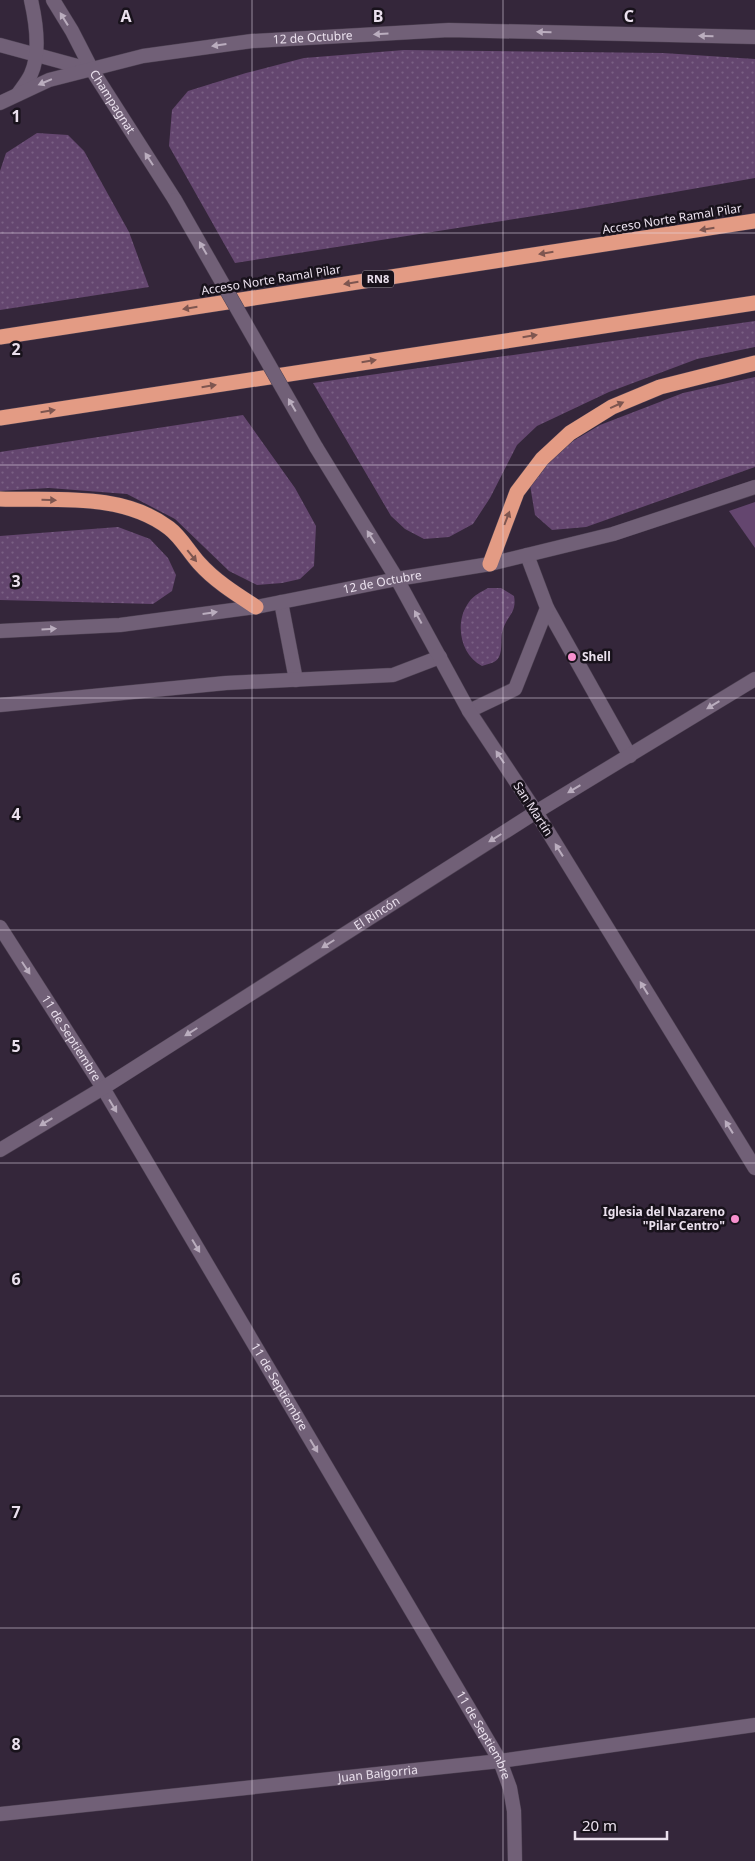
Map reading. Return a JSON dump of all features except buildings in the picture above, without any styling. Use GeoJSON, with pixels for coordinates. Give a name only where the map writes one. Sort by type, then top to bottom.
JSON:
{"type":"FeatureCollection","features":[{"type":"Feature","properties":{"kind":"highway","name":"Acceso Norte Ramal Pilar"},"geometry":{"type":"LineString","coordinates":[[0,336],[755,221]]}},
{"type":"Feature","properties":{"kind":"highway"},"geometry":{"type":"LineString","coordinates":[[0,418],[755,303]]}},
{"type":"Feature","properties":{"kind":"highway"},"geometry":{"type":"LineString","coordinates":[[490,564],[517,492],[542,459],[570,434],[612,407],[660,387],[755,363]]}},
{"type":"Feature","properties":{"kind":"highway"},"geometry":{"type":"LineString","coordinates":[[0,499],[98,502],[130,507],[152,516],[172,530],[198,562],[215,578],[256,607]]}},
{"type":"Feature","properties":{"kind":"street"},"geometry":{"type":"LineString","coordinates":[[16,96],[31,74],[36,54],[37,44],[31,0]]}},
{"type":"Feature","properties":{"kind":"street","name":"Champagnat"},"geometry":{"type":"LineString","coordinates":[[52,0],[92,70],[175,200],[316,447]]}},
{"type":"Feature","properties":{"kind":"street","name":"12 de Octubre"},"geometry":{"type":"LineString","coordinates":[[0,103],[49,80],[143,56],[252,41],[450,30],[755,37]]}},
{"type":"Feature","properties":{"kind":"street"},"geometry":{"type":"LineString","coordinates":[[0,45],[92,70]]}},
{"type":"Feature","properties":{"kind":"street","name":"San Martín"},"geometry":{"type":"LineString","coordinates":[[316,447],[397,578],[469,711],[536,812],[755,1168]]}},
{"type":"Feature","properties":{"kind":"street","name":"12 de Octubre"},"geometry":{"type":"LineString","coordinates":[[0,631],[120,626],[256,607],[397,578],[490,564],[613,534],[755,487]]}},
{"type":"Feature","properties":{"kind":"street"},"geometry":{"type":"LineString","coordinates":[[527,555],[547,608],[630,756]]}},
{"type":"Feature","properties":{"kind":"street"},"geometry":{"type":"LineString","coordinates":[[282,602],[296,680]]}},
{"type":"Feature","properties":{"kind":"street"},"geometry":{"type":"LineString","coordinates":[[469,711],[515,690],[547,608]]}},
{"type":"Feature","properties":{"kind":"street"},"geometry":{"type":"LineString","coordinates":[[0,705],[226,683],[393,675],[440,657]]}},
{"type":"Feature","properties":{"kind":"street","name":"El Rincón"},"geometry":{"type":"LineString","coordinates":[[0,1150],[103,1088],[536,812],[755,680]]}},
{"type":"Feature","properties":{"kind":"street","name":"11 de Septiembre"},"geometry":{"type":"LineString","coordinates":[[0,927],[103,1088],[500,1761],[510,1788],[516,1861]]}},
{"type":"Feature","properties":{"kind":"street","name":"Juan Baigorria"},"geometry":{"type":"LineString","coordinates":[[0,1814],[500,1761],[755,1724]]}},
{"type":"Feature","properties":{"kind":"shaded area"},"geometry":{"type":"Polygon","coordinates":[[[404,50],[663,53],[755,59],[755,178],[578,209],[235,263],[169,146],[172,110],[188,91],[304,58],[404,50]]]}},
{"type":"Feature","properties":{"kind":"shaded area"},"geometry":{"type":"Polygon","coordinates":[[[37,133],[68,135],[84,151],[129,232],[149,287],[0,310],[0,171],[6,153],[37,133]]]}},
{"type":"Feature","properties":{"kind":"shaded area"},"geometry":{"type":"Polygon","coordinates":[[[755,321],[755,347],[697,359],[609,392],[537,426],[517,445],[490,498],[473,524],[449,537],[424,539],[405,529],[391,516],[313,383],[755,321]]]}},
{"type":"Feature","properties":{"kind":"shaded area"},"geometry":{"type":"Polygon","coordinates":[[[755,377],[755,467],[586,527],[552,530],[535,515],[530,485],[542,467],[573,441],[600,425],[683,393],[755,377]]]}},
{"type":"Feature","properties":{"kind":"shaded area"},"geometry":{"type":"Polygon","coordinates":[[[243,415],[295,488],[316,526],[314,566],[300,579],[257,585],[229,571],[175,519],[127,494],[49,488],[0,491],[0,452],[243,415]]]}},
{"type":"Feature","properties":{"kind":"shaded area"},"geometry":{"type":"Polygon","coordinates":[[[755,502],[755,548],[729,511],[755,502]]]}},
{"type":"Feature","properties":{"kind":"shaded area"},"geometry":{"type":"Polygon","coordinates":[[[118,527],[150,539],[168,558],[176,575],[172,591],[153,604],[0,600],[0,536],[118,527]]]}},
{"type":"Feature","properties":{"kind":"shaded area"},"geometry":{"type":"Polygon","coordinates":[[[488,588],[501,588],[514,596],[515,601],[512,613],[503,629],[498,659],[482,666],[475,661],[464,646],[461,628],[464,610],[469,602],[488,588]]]}},
{"type":"Feature","properties":{"kind":"place","name":"Shell"},"geometry":{"type":"Point","coordinates":[572,657]}},
{"type":"Feature","properties":{"kind":"place","name":"Iglesia del Nazareno \"Pilar Centro\""},"geometry":{"type":"Point","coordinates":[735,1219]}}]}
